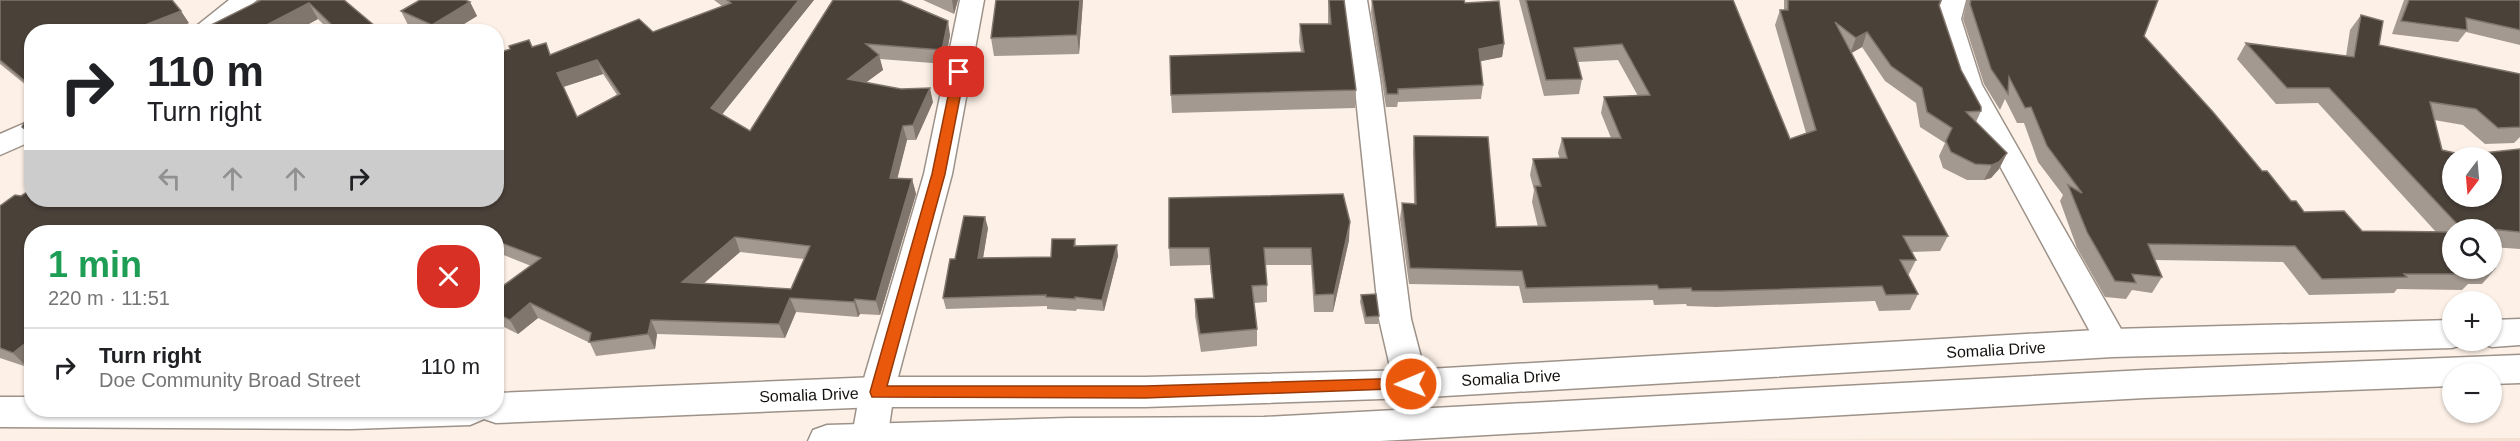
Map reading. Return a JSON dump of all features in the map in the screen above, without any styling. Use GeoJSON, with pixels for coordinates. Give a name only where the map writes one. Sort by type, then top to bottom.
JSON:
{"type":"FeatureCollection","features":[{"type":"Feature","properties":{"kind":"main road"},"geometry":{"type":"LineString","coordinates":[[2502,333],[2520,332]]}},
{"type":"Feature","properties":{"kind":"main road","name":"Somalia Drive"},"geometry":{"type":"LineString","coordinates":[[504,408],[878,392],[1145,392],[1411,384],[2113,343],[2442,334]]}},
{"type":"Feature","properties":{"kind":"main road"},"geometry":{"type":"LineString","coordinates":[[2058,346],[2089,387]]}},
{"type":"Feature","properties":{"kind":"main road"},"geometry":{"type":"LineString","coordinates":[[826,441],[1069,433],[1264,432],[2089,387],[2520,369]]}},
{"type":"Feature","properties":{"kind":"main road"},"geometry":{"type":"LineString","coordinates":[[0,412],[24,412]]}},
{"type":"Feature","properties":{"kind":"street"},"geometry":{"type":"LineString","coordinates":[[213,24],[245,0]]}},
{"type":"Feature","properties":{"kind":"street"},"geometry":{"type":"LineString","coordinates":[[869,441],[878,392],[938,174],[957,26],[972,0]]}},
{"type":"Feature","properties":{"kind":"street"},"geometry":{"type":"LineString","coordinates":[[1354,0],[1368,91],[1395,319],[1411,384]]}},
{"type":"Feature","properties":{"kind":"street"},"geometry":{"type":"LineString","coordinates":[[1953,0],[1948,19],[1970,85],[2113,343]]}},
{"type":"Feature","properties":{"kind":"shaded area"},"geometry":{"type":"Polygon","coordinates":[[[2520,438],[2520,441],[1539,439],[2520,438]]]}},
{"type":"Feature","properties":{"kind":"building"},"geometry":{"type":"Polygon","coordinates":[[[0,0],[172,0],[181,11],[148,24],[24,24],[24,80],[0,60],[0,0]]]}},
{"type":"Feature","properties":{"kind":"building"},"geometry":{"type":"Polygon","coordinates":[[[261,0],[344,0],[372,24],[331,24],[309,3],[268,24],[213,24],[261,0]]]}},
{"type":"Feature","properties":{"kind":"building"},"geometry":{"type":"Polygon","coordinates":[[[420,0],[470,2],[434,24],[401,11],[420,0]]]}},
{"type":"Feature","properties":{"kind":"building"},"geometry":{"type":"Polygon","coordinates":[[[727,0],[799,0],[711,108],[750,131],[833,0],[899,0],[948,21],[942,50],[866,44],[879,55],[848,79],[901,89],[930,88],[913,125],[903,126],[890,178],[912,179],[876,301],[790,298],[779,324],[651,320],[648,334],[589,342],[591,333],[530,303],[510,320],[504,317],[504,285],[541,258],[504,244],[504,225],[24,225],[24,344],[13,353],[0,348],[0,206],[15,195],[24,194],[24,207],[504,207],[504,51],[510,49],[509,46],[529,40],[532,47],[546,43],[550,55],[639,19],[653,32],[731,3],[727,0]],[[597,60],[557,73],[577,117],[620,94],[597,60]],[[735,237],[682,282],[791,289],[810,246],[735,237]]]}},
{"type":"Feature","properties":{"kind":"building"},"geometry":{"type":"Polygon","coordinates":[[[996,0],[1080,0],[1077,35],[991,38],[996,0]]]}},
{"type":"Feature","properties":{"kind":"building"},"geometry":{"type":"Polygon","coordinates":[[[1329,0],[1344,0],[1356,90],[1171,95],[1170,56],[1304,52],[1300,24],[1331,24],[1329,0]]]}},
{"type":"Feature","properties":{"kind":"building"},"geometry":{"type":"Polygon","coordinates":[[[1372,0],[1464,0],[1465,3],[1499,1],[1504,44],[1479,49],[1483,85],[1398,89],[1398,94],[1387,94],[1372,0]]]}},
{"type":"Feature","properties":{"kind":"building"},"geometry":{"type":"Polygon","coordinates":[[[1526,0],[1733,0],[1790,139],[1816,130],[1780,10],[1788,10],[1788,0],[1941,0],[1939,5],[1961,70],[1981,107],[1981,111],[1966,112],[2007,153],[1999,162],[1992,165],[1975,164],[1951,152],[1946,141],[1952,128],[1927,112],[1922,88],[1891,66],[1867,32],[1856,38],[1835,22],[1948,236],[1903,236],[1916,260],[1900,260],[1918,294],[1886,295],[1882,286],[1721,291],[1692,291],[1691,288],[1659,289],[1657,285],[1526,288],[1522,271],[1410,268],[1402,203],[1416,204],[1414,136],[1488,137],[1496,227],[1546,226],[1535,186],[1541,186],[1533,159],[1567,158],[1562,138],[1621,138],[1604,97],[1650,95],[1622,44],[1574,48],[1582,79],[1546,80],[1526,0]]]}},
{"type":"Feature","properties":{"kind":"building"},"geometry":{"type":"Polygon","coordinates":[[[1971,0],[2158,0],[2144,36],[2213,112],[2262,171],[2267,171],[2291,201],[2296,201],[2304,212],[2344,211],[2362,231],[2442,232],[2442,274],[2322,279],[2295,246],[2148,244],[2162,277],[2132,274],[2136,283],[2115,281],[2087,232],[2068,185],[2082,193],[2047,146],[2031,107],[2025,108],[2009,77],[2008,94],[1991,69],[1970,4],[1971,0]]]}},
{"type":"Feature","properties":{"kind":"building"},"geometry":{"type":"Polygon","coordinates":[[[2409,0],[2520,0],[2520,30],[2466,18],[2467,30],[2401,21],[2409,0]]]}},
{"type":"Feature","properties":{"kind":"building"},"geometry":{"type":"Polygon","coordinates":[[[2361,15],[2383,21],[2379,45],[2520,74],[2520,127],[2498,128],[2476,109],[2430,102],[2442,150],[2442,207],[2502,207],[2502,151],[2520,149],[2520,232],[2502,230],[2502,219],[2452,219],[2329,88],[2287,88],[2246,43],[2354,57],[2361,15]]]}},
{"type":"Feature","properties":{"kind":"building"},"geometry":{"type":"Polygon","coordinates":[[[1343,194],[1350,222],[1334,294],[1315,295],[1311,248],[1264,248],[1267,285],[1252,286],[1257,329],[1200,334],[1195,299],[1214,298],[1209,248],[1169,248],[1169,198],[1343,194]]]}},
{"type":"Feature","properties":{"kind":"building"},"geometry":{"type":"Polygon","coordinates":[[[964,216],[985,217],[978,258],[1051,257],[1052,239],[1075,239],[1074,246],[1117,245],[1102,300],[1046,297],[1046,295],[943,298],[950,259],[955,259],[964,216]]]}},
{"type":"Feature","properties":{"kind":"building"},"geometry":{"type":"Polygon","coordinates":[[[1376,294],[1379,316],[1366,317],[1361,295],[1376,294]]]}},
{"type":"Feature","properties":{"kind":"route"},"geometry":{"type":"LineString","coordinates":[[959,72],[938,174],[878,392],[1145,392],[1411,384]]}}]}
